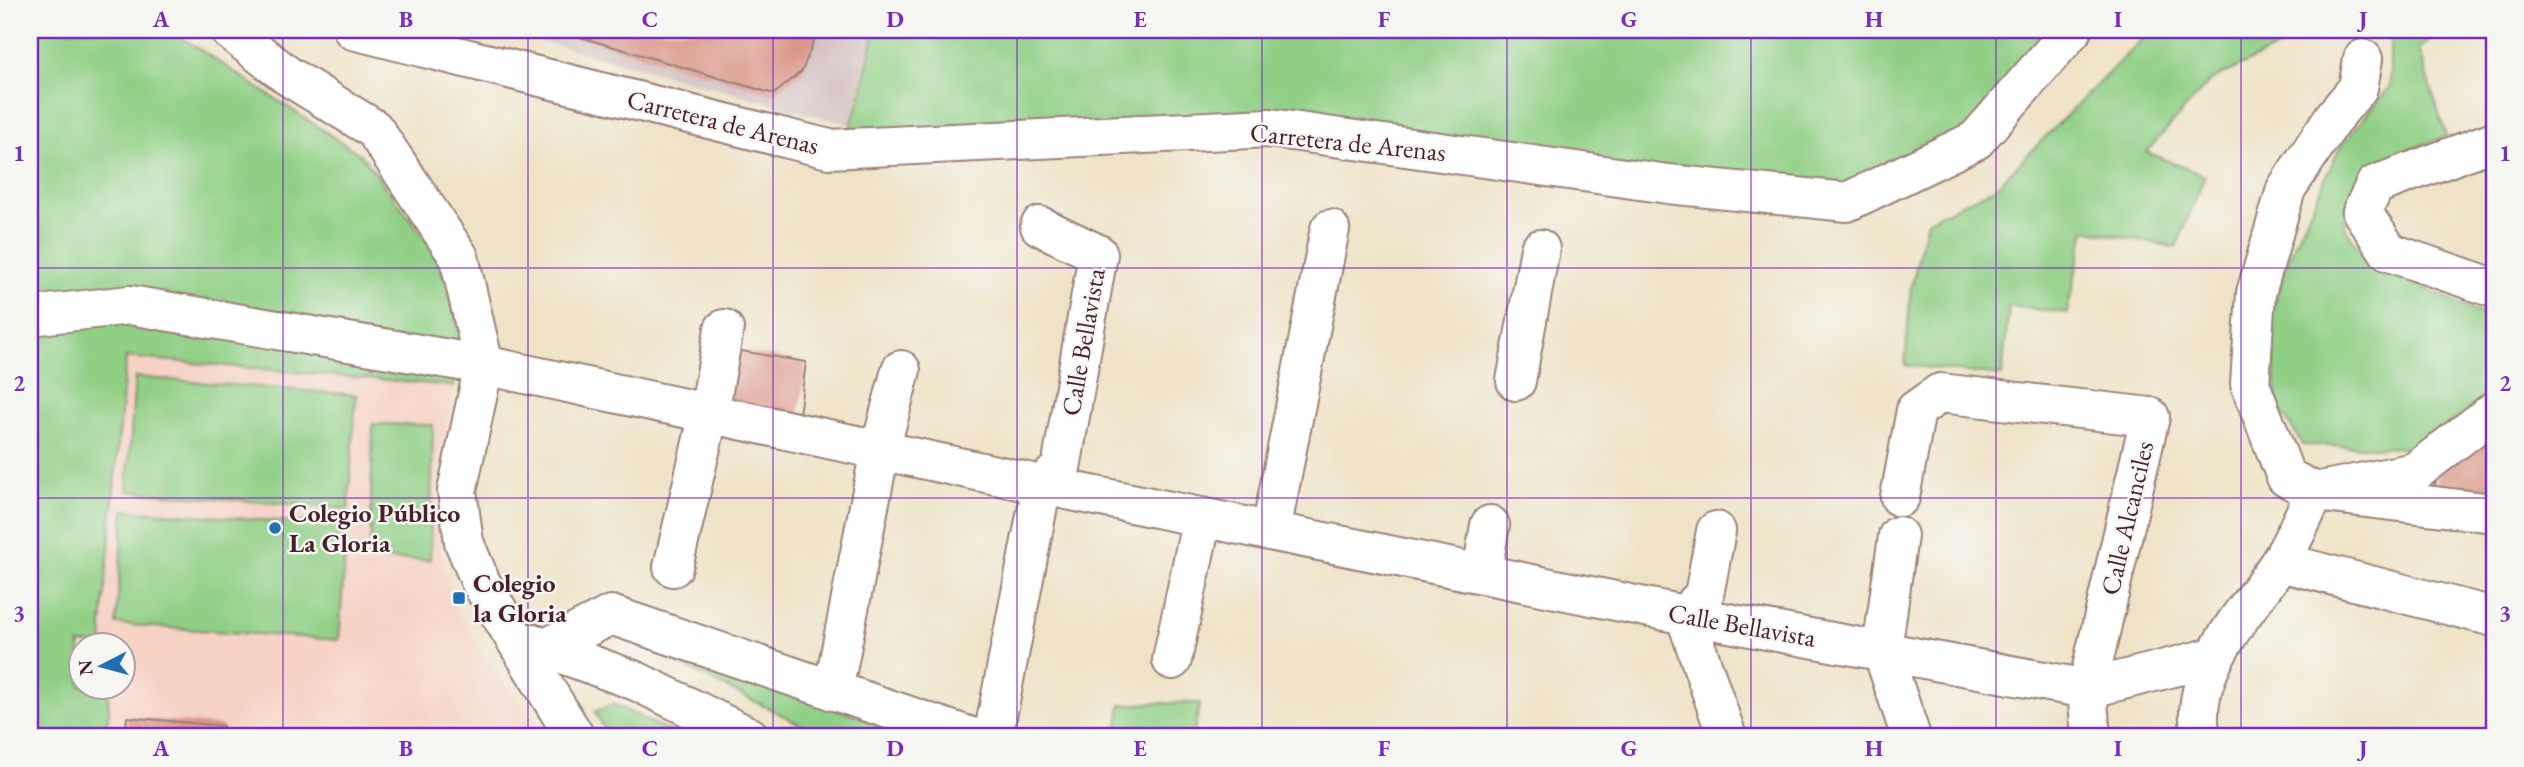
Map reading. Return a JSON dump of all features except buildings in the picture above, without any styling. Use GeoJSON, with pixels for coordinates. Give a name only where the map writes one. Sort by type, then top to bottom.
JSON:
{"type":"FeatureCollection","features":[{"type":"Feature","properties":{"kind":"street"},"geometry":{"type":"LineString","coordinates":[[229,30],[288,76],[374,128],[459,257],[484,365],[457,491],[464,542],[481,583],[510,635],[575,737]]}},
{"type":"Feature","properties":{"kind":"street","name":"Carretera de Arenas"},"geometry":{"type":"LineString","coordinates":[[353,30],[829,149],[1270,128],[1660,183],[1847,202],[1976,140],[2072,30]]}},
{"type":"Feature","properties":{"kind":"street"},"geometry":{"type":"LineString","coordinates":[[2363,59],[2358,88],[2333,118],[2287,189],[2256,292],[2250,384],[2286,477],[2315,492],[2494,513]]}},
{"type":"Feature","properties":{"kind":"street"},"geometry":{"type":"LineString","coordinates":[[2494,141],[2375,185],[2362,212],[2389,252],[2494,288]]}},
{"type":"Feature","properties":{"kind":"street","name":"Calle Bellavista"},"geometry":{"type":"LineString","coordinates":[[993,737],[1042,485],[1061,468],[1098,254],[1040,226]]}},
{"type":"Feature","properties":{"kind":"street"},"geometry":{"type":"LineString","coordinates":[[1271,531],[1330,229]]}},
{"type":"Feature","properties":{"kind":"street"},"geometry":{"type":"LineString","coordinates":[[1516,381],[1540,249]]}},
{"type":"Feature","properties":{"kind":"street","name":"Calle Bellavista"},"geometry":{"type":"LineString","coordinates":[[30,316],[130,305],[484,365],[1042,485],[1685,615],[2087,690],[2213,657]]}},
{"type":"Feature","properties":{"kind":"street"},"geometry":{"type":"LineString","coordinates":[[673,567],[709,413],[724,329]]}},
{"type":"Feature","properties":{"kind":"street"},"geometry":{"type":"LineString","coordinates":[[834,691],[880,450],[901,370]]}},
{"type":"Feature","properties":{"kind":"street","name":"Calle Alcanciles"},"geometry":{"type":"LineString","coordinates":[[1900,498],[1916,410],[1940,393],[2150,416],[2087,690],[2091,737]]}},
{"type":"Feature","properties":{"kind":"street"},"geometry":{"type":"LineString","coordinates":[[2315,492],[2415,472],[2494,411]]}},
{"type":"Feature","properties":{"kind":"street"},"geometry":{"type":"LineString","coordinates":[[2201,737],[2196,714],[2213,657],[2280,562],[2315,492]]}},
{"type":"Feature","properties":{"kind":"street"},"geometry":{"type":"LineString","coordinates":[[1172,660],[1202,517]]}},
{"type":"Feature","properties":{"kind":"street"},"geometry":{"type":"LineString","coordinates":[[1482,573],[1490,525]]}},
{"type":"Feature","properties":{"kind":"street"},"geometry":{"type":"LineString","coordinates":[[1716,531],[1704,596],[1685,615],[1727,737]]}},
{"type":"Feature","properties":{"kind":"street"},"geometry":{"type":"LineString","coordinates":[[1898,536],[1882,650],[1911,737]]}},
{"type":"Feature","properties":{"kind":"street"},"geometry":{"type":"LineString","coordinates":[[2280,562],[2494,617]]}},
{"type":"Feature","properties":{"kind":"street"},"geometry":{"type":"LineString","coordinates":[[547,648],[611,615],[971,737]]}},
{"type":"Feature","properties":{"kind":"street"},"geometry":{"type":"LineString","coordinates":[[510,635],[636,681],[750,737]]}},
{"type":"Feature","properties":{"kind":"shaded area"},"geometry":{"type":"Polygon","coordinates":[[[500,30],[875,30],[851,125],[500,30]]]}},
{"type":"Feature","properties":{"kind":"shaded area","name":"Colegio Público La Gloria"},"geometry":{"type":"Polygon","coordinates":[[[126,357],[454,386],[435,490],[443,566],[457,611],[495,672],[549,737],[105,737],[108,700],[136,700],[136,630],[102,630],[126,357]]]}},
{"type":"Feature","properties":{"kind":"green space"},"geometry":{"type":"Polygon","coordinates":[[[30,30],[170,30],[361,155],[436,252],[465,348],[454,386],[126,357],[102,630],[66,630],[66,700],[108,700],[105,737],[30,737],[30,30]]]}},
{"type":"Feature","properties":{"kind":"green space"},"geometry":{"type":"Polygon","coordinates":[[[875,30],[2072,30],[1976,140],[1847,202],[1270,128],[844,148],[861,95],[875,30]]]}},
{"type":"Feature","properties":{"kind":"green space"},"geometry":{"type":"Polygon","coordinates":[[[2441,30],[2419,49],[2446,136],[2371,165],[2349,195],[2345,228],[2367,260],[2479,313],[2494,315],[2494,393],[2413,448],[2303,445],[2278,406],[2270,318],[2291,252],[2340,147],[2390,86],[2390,36],[2309,32],[2210,81],[2146,152],[2205,176],[2176,247],[2085,230],[2067,313],[2009,306],[2002,376],[1905,365],[1911,288],[1927,221],[1995,188],[2150,31],[2441,30]]]}},
{"type":"Feature","properties":{"kind":"green space"},"geometry":{"type":"Polygon","coordinates":[[[135,377],[356,395],[348,509],[127,491],[135,377]]]}},
{"type":"Feature","properties":{"kind":"green space"},"geometry":{"type":"Polygon","coordinates":[[[373,424],[433,425],[430,560],[370,559],[373,424]]]}},
{"type":"Feature","properties":{"kind":"green space"},"geometry":{"type":"Polygon","coordinates":[[[124,510],[347,526],[339,640],[116,624],[124,510]]]}},
{"type":"Feature","properties":{"kind":"green space"},"geometry":{"type":"Polygon","coordinates":[[[627,638],[918,737],[826,737],[627,638]]]}},
{"type":"Feature","properties":{"kind":"green space"},"geometry":{"type":"Polygon","coordinates":[[[1200,703],[1193,737],[1111,737],[1117,732],[1121,705],[1200,703]]]}},
{"type":"Feature","properties":{"kind":"green space"},"geometry":{"type":"Polygon","coordinates":[[[613,704],[681,737],[609,737],[595,712],[613,704]]]}},
{"type":"Feature","properties":{"kind":"place","name":"Colegio Público La Gloria"},"geometry":{"type":"Point","coordinates":[275,528]}},
{"type":"Feature","properties":{"kind":"place","name":"Colegio la Gloria"},"geometry":{"type":"Point","coordinates":[459,598]}}]}
